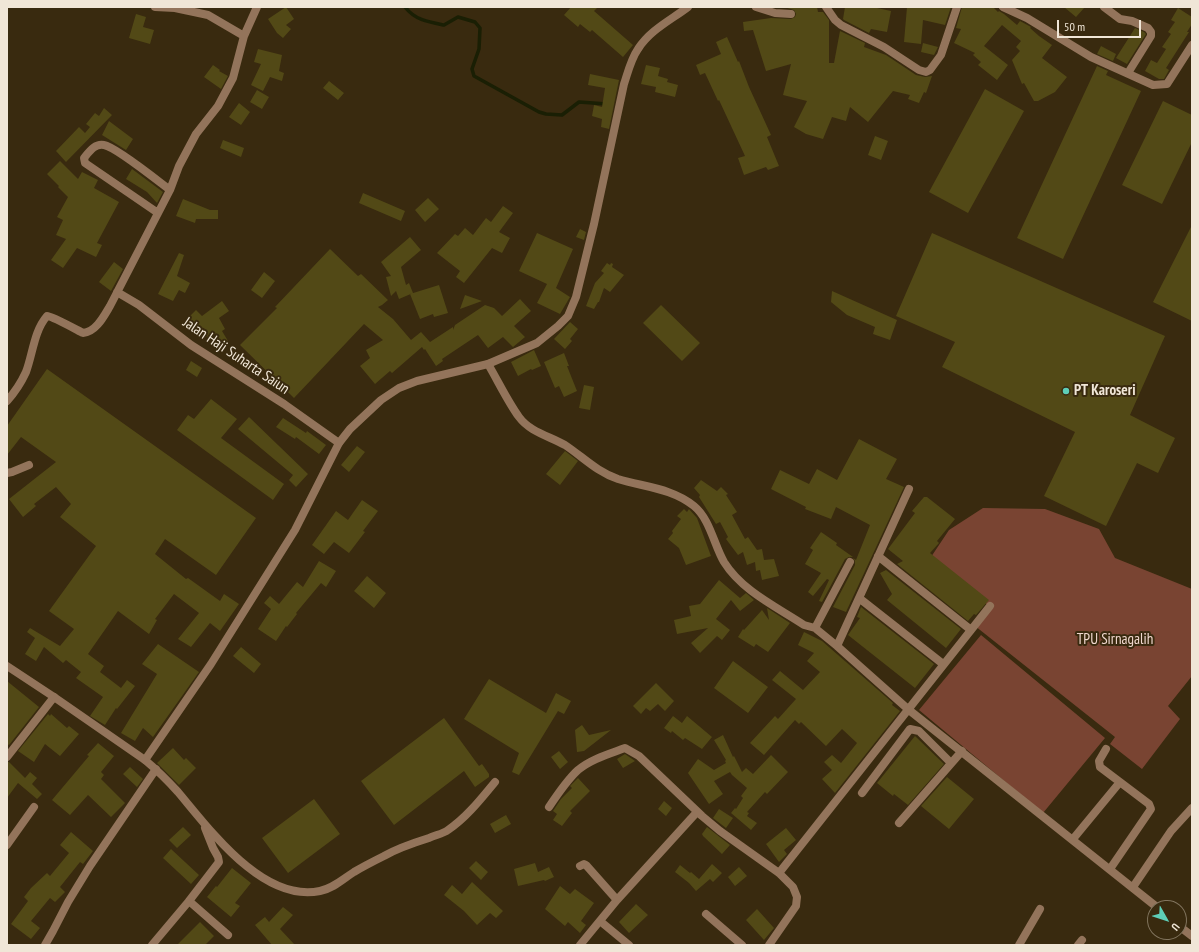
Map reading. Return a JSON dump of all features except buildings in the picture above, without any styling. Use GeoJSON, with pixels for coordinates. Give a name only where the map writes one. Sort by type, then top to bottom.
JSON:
{"type":"FeatureCollection","features":[{"type":"Feature","properties":{"kind":"street"},"geometry":{"type":"LineString","coordinates":[[155,7],[175,8],[208,15],[244,36]]}},
{"type":"Feature","properties":{"kind":"street"},"geometry":{"type":"LineString","coordinates":[[7,401],[16,390],[25,372],[41,323],[47,316],[50,316],[83,333],[87,333],[98,324],[110,306],[170,190],[179,166],[196,134],[218,106],[234,78],[244,36],[257,7]]}},
{"type":"Feature","properties":{"kind":"street"},"geometry":{"type":"LineString","coordinates":[[145,760],[211,664],[295,530],[339,443],[350,429],[381,400],[399,388],[417,381],[488,364],[536,343],[568,316],[576,297],[624,84],[630,65],[638,49],[646,38],[688,7]]}},
{"type":"Feature","properties":{"kind":"street"},"geometry":{"type":"LineString","coordinates":[[756,7],[775,13],[791,14]]}},
{"type":"Feature","properties":{"kind":"street"},"geometry":{"type":"LineString","coordinates":[[826,7],[835,20],[842,25],[884,47],[919,70],[926,72],[930,70],[941,55],[957,7]]}},
{"type":"Feature","properties":{"kind":"street"},"geometry":{"type":"LineString","coordinates":[[1003,7],[1027,18],[1091,57],[1153,85],[1167,84],[1192,45]]}},
{"type":"Feature","properties":{"kind":"street"},"geometry":{"type":"LineString","coordinates":[[1104,7],[1120,19],[1132,21],[1148,28],[1151,32],[1151,36],[1128,73]]}},
{"type":"Feature","properties":{"kind":"street"},"geometry":{"type":"LineString","coordinates":[[158,213],[85,163],[84,158],[97,145],[104,145],[115,150],[170,190]]}},
{"type":"Feature","properties":{"kind":"street","name":"Jalan Haji Suharta Saiun"},"geometry":{"type":"LineString","coordinates":[[117,292],[139,305],[191,345],[284,404],[339,443]]}},
{"type":"Feature","properties":{"kind":"street"},"geometry":{"type":"LineString","coordinates":[[488,364],[519,417],[528,426],[563,444],[600,472],[618,479],[666,491],[694,506],[703,515],[724,562],[743,584],[804,625],[815,628],[909,710],[1148,900]]}},
{"type":"Feature","properties":{"kind":"street"},"geometry":{"type":"LineString","coordinates":[[7,473],[29,465]]}},
{"type":"Feature","properties":{"kind":"street"},"geometry":{"type":"LineString","coordinates":[[837,646],[909,489]]}},
{"type":"Feature","properties":{"kind":"street"},"geometry":{"type":"LineString","coordinates":[[878,556],[971,630]]}},
{"type":"Feature","properties":{"kind":"street"},"geometry":{"type":"LineString","coordinates":[[815,628],[850,562]]}},
{"type":"Feature","properties":{"kind":"street"},"geometry":{"type":"LineString","coordinates":[[859,598],[942,664]]}},
{"type":"Feature","properties":{"kind":"street"},"geometry":{"type":"LineString","coordinates":[[779,873],[909,710],[942,664],[990,606]]}},
{"type":"Feature","properties":{"kind":"street"},"geometry":{"type":"LineString","coordinates":[[7,666],[145,760],[156,769],[176,791],[212,835],[253,871],[273,884],[286,890],[298,892],[320,891],[337,884],[354,872],[394,850],[448,831],[471,810],[495,782]]}},
{"type":"Feature","properties":{"kind":"street"},"geometry":{"type":"LineString","coordinates":[[7,757],[54,697]]}},
{"type":"Feature","properties":{"kind":"street"},"geometry":{"type":"LineString","coordinates":[[862,792],[910,730],[919,731],[951,763]]}},
{"type":"Feature","properties":{"kind":"street"},"geometry":{"type":"LineString","coordinates":[[549,807],[578,770],[598,758],[625,748],[639,756],[697,812],[720,831],[779,873],[793,887],[798,900],[796,906],[770,945]]}},
{"type":"Feature","properties":{"kind":"street"},"geometry":{"type":"LineString","coordinates":[[1106,750],[1099,761],[1099,766],[1149,804],[1151,809],[1110,869]]}},
{"type":"Feature","properties":{"kind":"street"},"geometry":{"type":"LineString","coordinates":[[900,823],[962,751]]}},
{"type":"Feature","properties":{"kind":"street"},"geometry":{"type":"LineString","coordinates":[[45,945],[68,902],[90,866],[156,769]]}},
{"type":"Feature","properties":{"kind":"street"},"geometry":{"type":"LineString","coordinates":[[1073,839],[1120,782]]}},
{"type":"Feature","properties":{"kind":"street"},"geometry":{"type":"LineString","coordinates":[[7,845],[34,807]]}},
{"type":"Feature","properties":{"kind":"street"},"geometry":{"type":"LineString","coordinates":[[1133,887],[1171,831],[1192,808]]}},
{"type":"Feature","properties":{"kind":"street"},"geometry":{"type":"LineString","coordinates":[[580,945],[616,900],[697,812]]}},
{"type":"Feature","properties":{"kind":"street"},"geometry":{"type":"LineString","coordinates":[[152,945],[219,862],[208,838],[204,824]]}},
{"type":"Feature","properties":{"kind":"street"},"geometry":{"type":"LineString","coordinates":[[580,866],[584,864],[586,865],[616,900]]}},
{"type":"Feature","properties":{"kind":"street"},"geometry":{"type":"LineString","coordinates":[[189,901],[228,935]]}},
{"type":"Feature","properties":{"kind":"street"},"geometry":{"type":"LineString","coordinates":[[1018,945],[1040,909]]}},
{"type":"Feature","properties":{"kind":"street"},"geometry":{"type":"LineString","coordinates":[[706,914],[742,945]]}},
{"type":"Feature","properties":{"kind":"street"},"geometry":{"type":"LineString","coordinates":[[600,921],[629,945]]}},
{"type":"Feature","properties":{"kind":"green space","name":"TPU Sirnagalih"},"geometry":{"type":"Polygon","coordinates":[[[983,508],[1045,509],[1099,529],[1115,558],[1192,589],[1192,676],[1168,706],[1180,719],[1142,769],[1110,744],[1115,737],[975,626],[990,607],[931,557],[949,530],[983,508]]]}},
{"type":"Feature","properties":{"kind":"green space"},"geometry":{"type":"Polygon","coordinates":[[[981,635],[1105,738],[1043,813],[919,710],[981,635]]]}},
{"type":"Feature","properties":{"kind":"waterway"},"geometry":{"type":"LineString","coordinates":[[405,7],[418,18],[433,23],[444,25],[458,17],[475,22],[480,28],[479,49],[472,69],[474,76],[539,112],[562,115],[579,102],[607,104]]}},
{"type":"Feature","properties":{"kind":"place","name":"PT Karoseri"},"geometry":{"type":"Point","coordinates":[1066,391]}}]}
